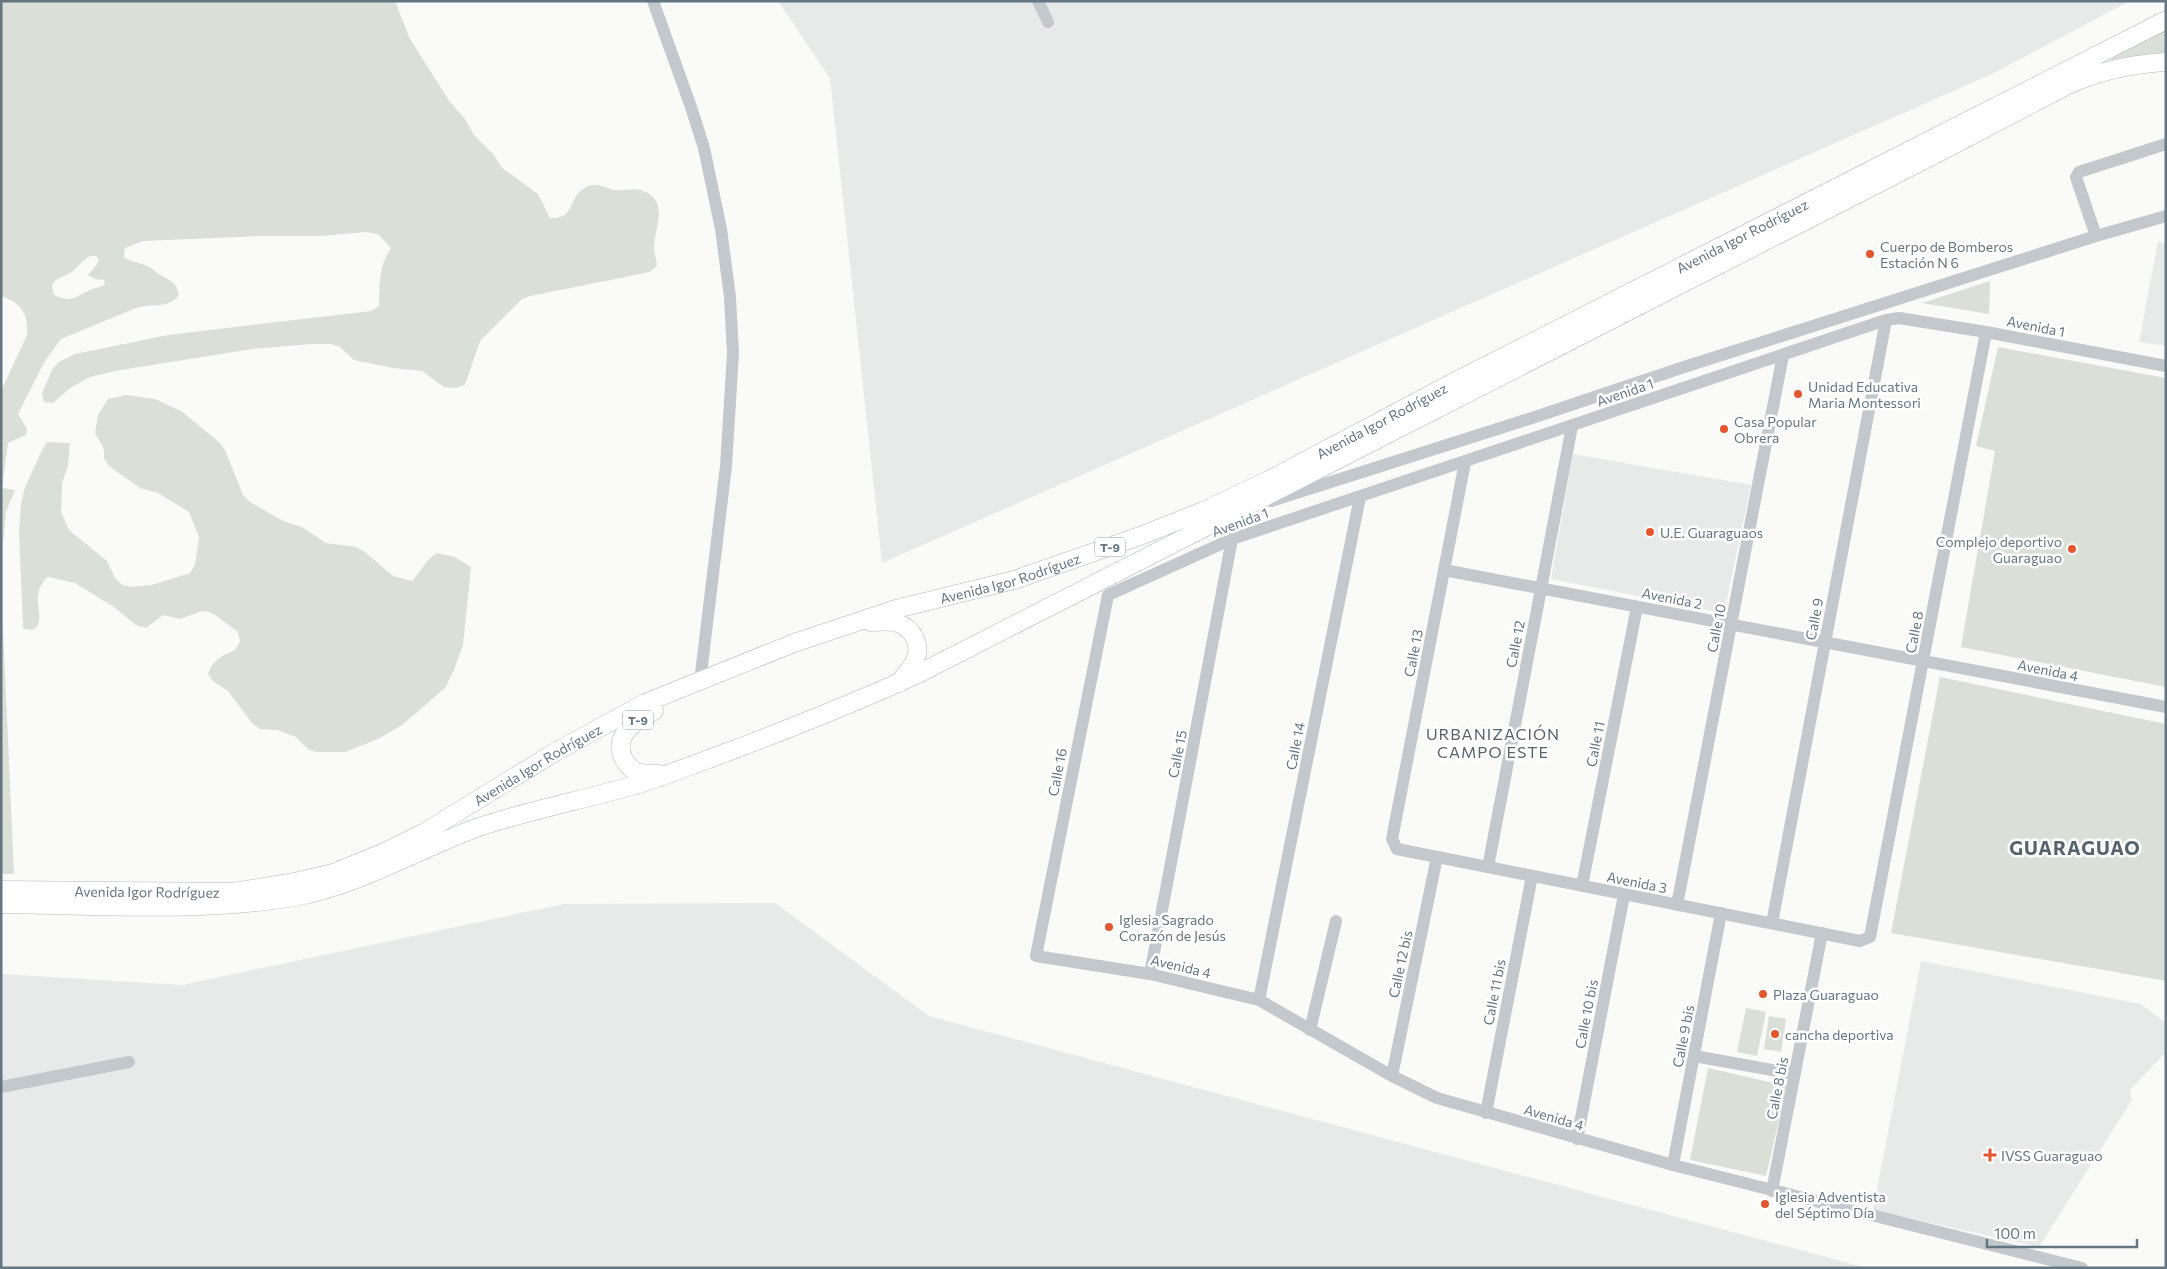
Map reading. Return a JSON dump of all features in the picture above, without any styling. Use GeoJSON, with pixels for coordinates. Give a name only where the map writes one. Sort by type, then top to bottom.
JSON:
{"type":"FeatureCollection","features":[{"type":"Feature","properties":{"kind":"highway","name":"Avenida Igor Rodríguez"},"geometry":{"type":"LineString","coordinates":[[1,890],[233,892],[295,882],[333,873],[382,853],[431,828],[557,751],[645,704],[794,643],[896,609],[1014,580],[1140,536],[1204,510],[1271,479],[1454,382],[1649,285],[2166,20]]}},
{"type":"Feature","properties":{"kind":"highway","name":"Avenida Igor Rodríguez"},"geometry":{"type":"LineString","coordinates":[[1,904],[178,907],[248,903],[296,896],[359,878],[477,828],[548,806],[620,789],[666,775],[762,739],[898,683],[1928,158],[2068,84],[2090,75],[2117,68],[2166,62]]}},
{"type":"Feature","properties":{"kind":"highway","name":"T-9"},"geometry":{"type":"LineString","coordinates":[[855,623],[885,621],[897,623],[908,629],[915,638],[918,648],[915,659],[898,683]]}},
{"type":"Feature","properties":{"kind":"highway","name":"T-9"},"geometry":{"type":"LineString","coordinates":[[666,775],[636,772],[629,766],[621,750],[622,740],[626,731],[639,719],[720,673]]}},
{"type":"Feature","properties":{"kind":"street"},"geometry":{"type":"LineString","coordinates":[[653,1],[704,148],[721,229],[730,298],[733,353],[726,466],[700,682]]}},
{"type":"Feature","properties":{"kind":"street"},"geometry":{"type":"LineString","coordinates":[[1038,1],[1048,22]]}},
{"type":"Feature","properties":{"kind":"street"},"geometry":{"type":"LineString","coordinates":[[2096,236],[2076,177],[2079,172],[2166,144]]}},
{"type":"Feature","properties":{"kind":"street"},"geometry":{"type":"LineString","coordinates":[[1235,512],[2096,236],[2166,216]]}},
{"type":"Feature","properties":{"kind":"street","name":"Avenida 1"},"geometry":{"type":"LineString","coordinates":[[1108,595],[1232,539],[1886,320],[1899,318],[1986,332],[2166,366]]}},
{"type":"Feature","properties":{"kind":"street","name":"Calle 9"},"geometry":{"type":"LineString","coordinates":[[1772,923],[1886,320]]}},
{"type":"Feature","properties":{"kind":"street","name":"Calle 8"},"geometry":{"type":"LineString","coordinates":[[1870,936],[1986,332]]}},
{"type":"Feature","properties":{"kind":"street","name":"Calle 10"},"geometry":{"type":"LineString","coordinates":[[1677,905],[1783,355]]}},
{"type":"Feature","properties":{"kind":"street","name":"Calle 12"},"geometry":{"type":"LineString","coordinates":[[1488,867],[1572,426]]}},
{"type":"Feature","properties":{"kind":"street","name":"Calle 13"},"geometry":{"type":"LineString","coordinates":[[1397,849],[1392,839],[1466,462]]}},
{"type":"Feature","properties":{"kind":"street","name":"Calle 14"},"geometry":{"type":"LineString","coordinates":[[1259,1000],[1360,497]]}},
{"type":"Feature","properties":{"kind":"street","name":"Calle 15"},"geometry":{"type":"LineString","coordinates":[[1150,974],[1232,539]]}},
{"type":"Feature","properties":{"kind":"street","name":"Avenida 2"},"geometry":{"type":"LineString","coordinates":[[1444,570],[1924,662]]}},
{"type":"Feature","properties":{"kind":"street","name":"Calle 16"},"geometry":{"type":"LineString","coordinates":[[1036,956],[1108,595]]}},
{"type":"Feature","properties":{"kind":"street","name":"Calle 11"},"geometry":{"type":"LineString","coordinates":[[1582,886],[1637,607]]}},
{"type":"Feature","properties":{"kind":"street","name":"Avenida 4"},"geometry":{"type":"LineString","coordinates":[[1924,662],[2166,708]]}},
{"type":"Feature","properties":{"kind":"street","name":"Avenida 3"},"geometry":{"type":"LineString","coordinates":[[1397,849],[1860,941],[1870,936]]}},
{"type":"Feature","properties":{"kind":"street","name":"Calle 12 bis"},"geometry":{"type":"LineString","coordinates":[[1392,1076],[1437,857]]}},
{"type":"Feature","properties":{"kind":"street","name":"Calle 11 bis"},"geometry":{"type":"LineString","coordinates":[[1486,1113],[1532,876]]}},
{"type":"Feature","properties":{"kind":"street","name":"Calle 10 bis"},"geometry":{"type":"LineString","coordinates":[[1576,1139],[1624,895]]}},
{"type":"Feature","properties":{"kind":"street","name":"Calle 9 bis"},"geometry":{"type":"LineString","coordinates":[[1674,1165],[1721,913]]}},
{"type":"Feature","properties":{"kind":"street"},"geometry":{"type":"LineString","coordinates":[[1310,1030],[1336,921]]}},
{"type":"Feature","properties":{"kind":"street","name":"Calle 8 bis"},"geometry":{"type":"LineString","coordinates":[[1772,1190],[1822,933]]}},
{"type":"Feature","properties":{"kind":"street","name":"Avenida 4"},"geometry":{"type":"LineString","coordinates":[[1036,956],[1150,974],[1259,1000],[1392,1076],[1437,1098],[1486,1113],[1674,1165],[2082,1268]]}},
{"type":"Feature","properties":{"kind":"street"},"geometry":{"type":"LineString","coordinates":[[1694,1056],[1795,1074]]}},
{"type":"Feature","properties":{"kind":"street"},"geometry":{"type":"LineString","coordinates":[[1,1087],[129,1062]]}},
{"type":"Feature","properties":{"kind":"shaded area"},"geometry":{"type":"Polygon","coordinates":[[[1,1],[395,1],[410,39],[450,102],[465,119],[474,135],[493,154],[502,168],[538,194],[550,218],[563,216],[570,208],[577,194],[590,185],[614,190],[641,190],[656,200],[658,207],[659,215],[654,248],[657,266],[649,272],[522,299],[480,341],[465,385],[456,388],[444,387],[422,371],[393,368],[354,360],[340,347],[331,344],[312,344],[252,349],[115,371],[90,377],[70,388],[53,403],[44,402],[42,393],[53,368],[59,362],[75,354],[168,335],[371,311],[379,306],[382,269],[391,248],[378,234],[366,232],[320,236],[262,236],[143,241],[125,248],[124,257],[147,266],[171,281],[179,295],[165,304],[136,308],[61,339],[45,361],[18,414],[27,429],[26,435],[8,443],[2,488],[15,490],[6,512],[3,544],[3,628],[14,874],[1,874],[1,391],[27,335],[27,327],[25,315],[19,306],[1,296],[1,1]],[[96,256],[88,257],[69,274],[57,279],[52,289],[54,295],[60,298],[71,299],[105,284],[104,280],[95,279],[88,275],[99,260],[96,256]]]}},
{"type":"Feature","properties":{"kind":"shaded area"},"geometry":{"type":"Polygon","coordinates":[[[778,1],[2130,1],[1992,74],[882,563],[830,78],[778,1]]]}},
{"type":"Feature","properties":{"kind":"shaded area"},"geometry":{"type":"Polygon","coordinates":[[[2166,27],[2166,54],[2112,61],[2109,54],[2166,27]]]}},
{"type":"Feature","properties":{"kind":"shaded area"},"geometry":{"type":"Polygon","coordinates":[[[2158,241],[2166,243],[2166,346],[2139,342],[2158,241]]]}},
{"type":"Feature","properties":{"kind":"shaded area"},"geometry":{"type":"Polygon","coordinates":[[[1990,281],[1989,314],[1922,303],[1990,281]]]}},
{"type":"Feature","properties":{"kind":"shaded area","name":"Complejo deportivo Guaraguao"},"geometry":{"type":"Polygon","coordinates":[[[1998,347],[2166,378],[2166,687],[1961,647],[1995,451],[1976,446],[1998,347]]]}},
{"type":"Feature","properties":{"kind":"shaded area"},"geometry":{"type":"Polygon","coordinates":[[[126,395],[155,399],[181,411],[219,442],[225,450],[243,495],[250,502],[283,521],[302,527],[326,543],[356,547],[365,552],[393,576],[412,581],[429,559],[437,553],[455,557],[471,567],[463,645],[445,688],[402,725],[378,739],[345,752],[317,752],[309,750],[296,737],[277,730],[260,729],[252,723],[228,691],[213,681],[208,674],[212,665],[222,656],[235,650],[240,641],[238,632],[207,611],[180,619],[163,615],[146,628],[136,625],[114,607],[75,583],[48,577],[39,589],[38,624],[36,628],[31,630],[23,628],[19,531],[21,504],[25,487],[46,442],[70,443],[68,466],[62,483],[61,512],[69,530],[107,561],[115,578],[122,585],[131,587],[152,585],[190,573],[195,565],[199,537],[189,512],[158,493],[140,488],[109,466],[104,458],[104,449],[95,433],[98,415],[108,399],[126,395]]]}},
{"type":"Feature","properties":{"kind":"shaded area","name":"U.E. Guaraguaos"},"geometry":{"type":"Polygon","coordinates":[[[1573,454],[1751,485],[1724,613],[1551,579],[1573,454]]]}},
{"type":"Feature","properties":{"kind":"shaded area"},"geometry":{"type":"Polygon","coordinates":[[[1940,677],[2166,724],[2166,981],[1891,933],[1940,677]]]}},
{"type":"Feature","properties":{"kind":"shaded area"},"geometry":{"type":"Polygon","coordinates":[[[775,903],[929,1016],[1867,1268],[1,1268],[1,974],[182,985],[564,904],[775,903]]]}},
{"type":"Feature","properties":{"kind":"shaded area","name":"IVSS Guaraguao"},"geometry":{"type":"Polygon","coordinates":[[[1921,961],[2141,1004],[2166,1023],[2166,1052],[2130,1090],[2132,1100],[2039,1247],[1873,1210],[1921,961]]]}},
{"type":"Feature","properties":{"kind":"shaded area"},"geometry":{"type":"Polygon","coordinates":[[[1746,1008],[1766,1012],[1757,1056],[1737,1052],[1746,1008]]]}},
{"type":"Feature","properties":{"kind":"shaded area","name":"cancha deportiva"},"geometry":{"type":"Polygon","coordinates":[[[1769,1016],[1786,1019],[1781,1052],[1764,1049],[1769,1016]]]}},
{"type":"Feature","properties":{"kind":"shaded area"},"geometry":{"type":"Polygon","coordinates":[[[1708,1068],[1787,1086],[1766,1176],[1690,1160],[1708,1068]]]}},
{"type":"Feature","properties":{"kind":"place","name":"Cuerpo de Bomberos Estación N 6"},"geometry":{"type":"Point","coordinates":[1870,254]}},
{"type":"Feature","properties":{"kind":"place","name":"Unidad Educativa Maria Montessori"},"geometry":{"type":"Point","coordinates":[1798,394]}},
{"type":"Feature","properties":{"kind":"place","name":"Casa Popular Obrera"},"geometry":{"type":"Point","coordinates":[1724,429]}},
{"type":"Feature","properties":{"kind":"place","name":"U.E. Guaraguaos"},"geometry":{"type":"Point","coordinates":[1650,532]}},
{"type":"Feature","properties":{"kind":"place","name":"Complejo deportivo Guaraguao"},"geometry":{"type":"Point","coordinates":[2072,549]}},
{"type":"Feature","properties":{"kind":"place","name":"Iglesia Sagrado Corazón de Jesús"},"geometry":{"type":"Point","coordinates":[1109,927]}},
{"type":"Feature","properties":{"kind":"place","name":"Plaza Guaraguao"},"geometry":{"type":"Point","coordinates":[1763,994]}},
{"type":"Feature","properties":{"kind":"place","name":"cancha deportiva"},"geometry":{"type":"Point","coordinates":[1775,1034]}},
{"type":"Feature","properties":{"kind":"place","name":"IVSS Guaraguao"},"geometry":{"type":"Point","coordinates":[1990,1155]}},
{"type":"Feature","properties":{"kind":"place","name":"Iglesia Adventista del Séptimo Día"},"geometry":{"type":"Point","coordinates":[1765,1204]}},
{"type":"Feature","properties":{"kind":"district","name":"URBANIZACIÓN CAMPO ESTE"},"geometry":{"type":"Point","coordinates":[1493,742]}},
{"type":"Feature","properties":{"kind":"district","name":"GUARAGUAO"},"geometry":{"type":"Point","coordinates":[2075,847]}}]}
